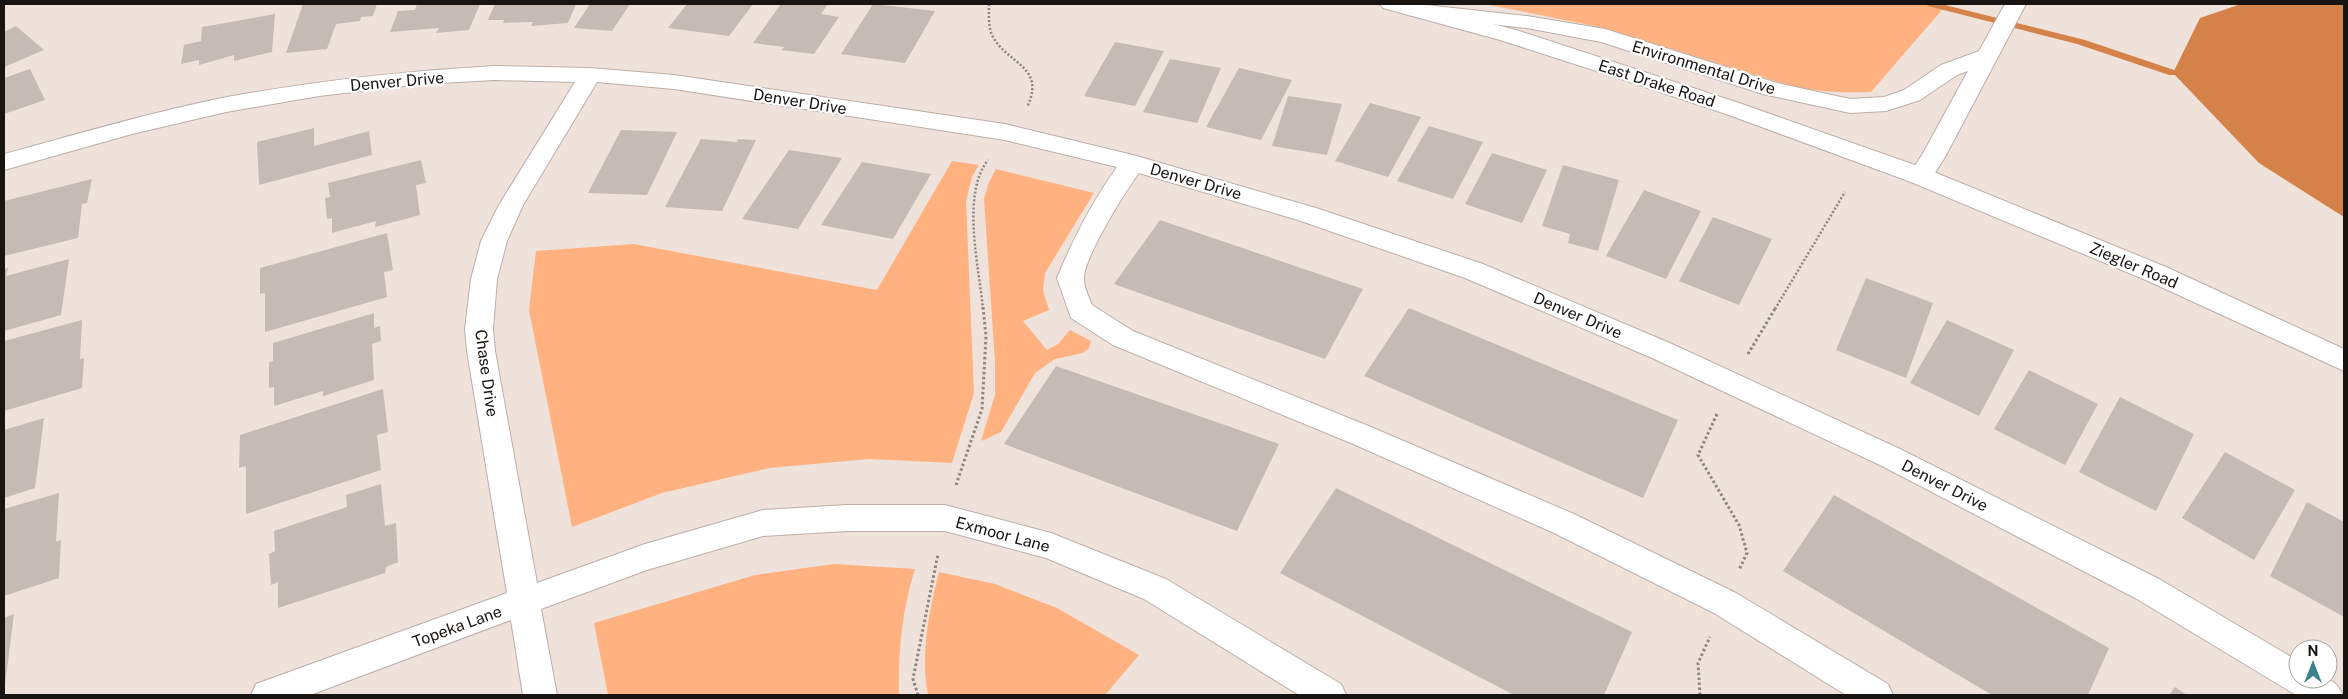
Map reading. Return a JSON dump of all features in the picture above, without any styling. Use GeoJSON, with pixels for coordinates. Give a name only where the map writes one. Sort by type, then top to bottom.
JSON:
{"type":"FeatureCollection","features":[{"type":"Feature","properties":{"kind":"street","name":"East Drake Road"},"geometry":{"type":"LineString","coordinates":[[1390,4],[1508,36],[1623,72],[1734,109],[1920,176]]}},
{"type":"Feature","properties":{"kind":"street"},"geometry":{"type":"LineString","coordinates":[[1920,176],[1933,157],[2013,6]]}},
{"type":"Feature","properties":{"kind":"street","name":"Environmental Drive"},"geometry":{"type":"LineString","coordinates":[[1412,10],[1527,22],[1605,36],[1771,89],[1850,106],[1886,104],[1912,95],[1949,70],[1992,47]]}},
{"type":"Feature","properties":{"kind":"street","name":"Denver Drive"},"geometry":{"type":"LineString","coordinates":[[4,162],[130,127],[226,105],[319,89],[431,76],[494,73],[590,74],[674,82],[1005,132],[1133,163],[1307,214],[1474,271],[1662,351],[1890,457],[2148,589],[2288,673]]}},
{"type":"Feature","properties":{"kind":"street","name":"Chase Drive"},"geometry":{"type":"LineString","coordinates":[[540,695],[481,351],[479,329],[484,279],[494,241],[511,205],[590,74]]}},
{"type":"Feature","properties":{"kind":"street"},"geometry":{"type":"LineString","coordinates":[[1133,163],[1111,194],[1084,243],[1070,278],[1080,311],[1123,338],[1361,435],[1563,523],[1725,603],[1876,695]]}},
{"type":"Feature","properties":{"kind":"street","name":"Ziegler Road"},"geometry":{"type":"LineString","coordinates":[[1920,176],[2157,274],[2344,361]]}},
{"type":"Feature","properties":{"kind":"street","name":"Exmoor Lane"},"geometry":{"type":"LineString","coordinates":[[645,558],[763,523],[847,518],[945,518],[1051,546],[1155,589],[1329,695]]}},
{"type":"Feature","properties":{"kind":"street","name":"Topeka Lane"},"geometry":{"type":"LineString","coordinates":[[268,695],[645,558]]}},
{"type":"Feature","properties":{"kind":"path"},"geometry":{"type":"LineString","coordinates":[[989,4],[990,31],[999,46],[1029,74],[1034,86],[1026,110]]}},
{"type":"Feature","properties":{"kind":"path"},"geometry":{"type":"LineString","coordinates":[[957,482],[982,409],[986,336],[972,207],[980,170],[989,158]]}},
{"type":"Feature","properties":{"kind":"path"},"geometry":{"type":"LineString","coordinates":[[1748,355],[1845,192]]}},
{"type":"Feature","properties":{"kind":"path"},"geometry":{"type":"LineString","coordinates":[[1700,695],[1698,663],[1747,553],[1739,525],[1698,455],[1717,413]]}},
{"type":"Feature","properties":{"kind":"path"},"geometry":{"type":"LineString","coordinates":[[918,695],[913,679],[939,553]]}},
{"type":"Feature","properties":{"kind":"shaded area"},"geometry":{"type":"Polygon","coordinates":[[[1485,4],[1947,4],[1871,92],[1850,92],[1821,91],[1791,86],[1599,27],[1485,4]]]}},
{"type":"Feature","properties":{"kind":"shaded area"},"geometry":{"type":"Polygon","coordinates":[[[2241,4],[2344,4],[2344,217],[2259,163],[2173,73],[2200,18],[2241,4]]]}},
{"type":"Feature","properties":{"kind":"shaded area"},"geometry":{"type":"Polygon","coordinates":[[[952,161],[979,165],[972,177],[966,201],[974,393],[952,463],[869,459],[769,468],[662,493],[572,527],[529,310],[536,251],[634,244],[877,290],[952,161]]]}},
{"type":"Feature","properties":{"kind":"shaded area"},"geometry":{"type":"Polygon","coordinates":[[[996,169],[1094,193],[1045,273],[1043,290],[1049,310],[1023,321],[1047,350],[1058,344],[1070,330],[1091,341],[1089,348],[1083,353],[1055,359],[1035,373],[1001,432],[981,441],[995,395],[995,362],[984,199],[989,182],[996,169]]]}},
{"type":"Feature","properties":{"kind":"shaded area"},"geometry":{"type":"Polygon","coordinates":[[[834,564],[915,569],[902,631],[899,695],[608,695],[594,623],[755,575],[834,564]]]}},
{"type":"Feature","properties":{"kind":"shaded area"},"geometry":{"type":"Polygon","coordinates":[[[939,572],[995,584],[1057,608],[1139,655],[1105,695],[928,695],[925,649],[929,618],[939,572]]]}},
{"type":"Feature","properties":{"kind":"building"},"geometry":{"type":"Polygon","coordinates":[[[303,4],[377,4],[373,16],[361,17],[360,21],[336,24],[327,49],[286,53],[303,4]]]}},
{"type":"Feature","properties":{"kind":"building"},"geometry":{"type":"Polygon","coordinates":[[[417,4],[480,4],[469,30],[436,33],[439,28],[390,32],[398,11],[415,10],[417,4]]]}},
{"type":"Feature","properties":{"kind":"building"},"geometry":{"type":"Polygon","coordinates":[[[495,4],[576,4],[568,23],[531,26],[533,22],[503,23],[504,20],[488,20],[495,4]]]}},
{"type":"Feature","properties":{"kind":"building"},"geometry":{"type":"Polygon","coordinates":[[[590,4],[630,4],[612,31],[574,28],[590,4]]]}},
{"type":"Feature","properties":{"kind":"building"},"geometry":{"type":"Polygon","coordinates":[[[687,4],[753,4],[729,36],[668,28],[687,4]]]}},
{"type":"Feature","properties":{"kind":"building"},"geometry":{"type":"Polygon","coordinates":[[[781,4],[827,5],[821,14],[839,17],[814,54],[781,50],[784,47],[753,43],[781,4]]]}},
{"type":"Feature","properties":{"kind":"building"},"geometry":{"type":"Polygon","coordinates":[[[873,4],[935,11],[905,63],[841,54],[873,4]]]}},
{"type":"Feature","properties":{"kind":"building"},"geometry":{"type":"Polygon","coordinates":[[[275,14],[272,52],[234,61],[234,55],[199,65],[199,60],[181,64],[184,45],[201,41],[202,27],[275,14]]]}},
{"type":"Feature","properties":{"kind":"building"},"geometry":{"type":"Polygon","coordinates":[[[16,26],[44,50],[4,67],[4,32],[16,26]]]}},
{"type":"Feature","properties":{"kind":"building"},"geometry":{"type":"Polygon","coordinates":[[[1115,42],[1164,51],[1135,106],[1084,96],[1115,42]]]}},
{"type":"Feature","properties":{"kind":"building"},"geometry":{"type":"Polygon","coordinates":[[[1170,59],[1221,68],[1197,123],[1143,112],[1170,59]]]}},
{"type":"Feature","properties":{"kind":"building"},"geometry":{"type":"Polygon","coordinates":[[[1239,68],[1292,80],[1261,140],[1206,127],[1239,68]]]}},
{"type":"Feature","properties":{"kind":"building"},"geometry":{"type":"Polygon","coordinates":[[[30,69],[45,100],[4,114],[4,78],[30,69]]]}},
{"type":"Feature","properties":{"kind":"building"},"geometry":{"type":"Polygon","coordinates":[[[1288,96],[1342,104],[1327,155],[1272,146],[1288,96]]]}},
{"type":"Feature","properties":{"kind":"building"},"geometry":{"type":"Polygon","coordinates":[[[1370,103],[1421,117],[1388,177],[1335,161],[1370,103]]]}},
{"type":"Feature","properties":{"kind":"building"},"geometry":{"type":"Polygon","coordinates":[[[1429,126],[1483,142],[1453,199],[1397,181],[1429,126]]]}},
{"type":"Feature","properties":{"kind":"building"},"geometry":{"type":"Polygon","coordinates":[[[314,128],[314,146],[369,131],[372,155],[259,185],[257,142],[314,128]]]}},
{"type":"Feature","properties":{"kind":"building"},"geometry":{"type":"Polygon","coordinates":[[[621,130],[677,132],[647,195],[588,193],[621,130]]]}},
{"type":"Feature","properties":{"kind":"building"},"geometry":{"type":"Polygon","coordinates":[[[701,139],[737,142],[738,139],[756,140],[722,211],[665,207],[701,139]]]}},
{"type":"Feature","properties":{"kind":"building"},"geometry":{"type":"Polygon","coordinates":[[[789,150],[842,158],[798,229],[742,219],[789,150]]]}},
{"type":"Feature","properties":{"kind":"building"},"geometry":{"type":"Polygon","coordinates":[[[1492,153],[1547,170],[1522,223],[1465,204],[1492,153]]]}},
{"type":"Feature","properties":{"kind":"building"},"geometry":{"type":"Polygon","coordinates":[[[421,160],[426,183],[416,185],[420,215],[375,227],[376,221],[332,233],[332,218],[327,219],[325,198],[330,197],[328,183],[421,160]]]}},
{"type":"Feature","properties":{"kind":"building"},"geometry":{"type":"Polygon","coordinates":[[[862,162],[931,174],[893,239],[821,225],[862,162]]]}},
{"type":"Feature","properties":{"kind":"building"},"geometry":{"type":"Polygon","coordinates":[[[1563,165],[1619,180],[1598,251],[1568,243],[1570,234],[1542,226],[1563,165]]]}},
{"type":"Feature","properties":{"kind":"building"},"geometry":{"type":"Polygon","coordinates":[[[92,179],[87,203],[82,204],[78,238],[4,256],[4,201],[92,179]]]}},
{"type":"Feature","properties":{"kind":"building"},"geometry":{"type":"Polygon","coordinates":[[[1644,190],[1701,211],[1666,279],[1606,256],[1644,190]]]}},
{"type":"Feature","properties":{"kind":"building"},"geometry":{"type":"Polygon","coordinates":[[[1713,217],[1772,239],[1739,305],[1679,281],[1713,217]]]}},
{"type":"Feature","properties":{"kind":"building"},"geometry":{"type":"Polygon","coordinates":[[[1160,220],[1363,289],[1325,359],[1114,284],[1160,220]]]}},
{"type":"Feature","properties":{"kind":"building"},"geometry":{"type":"Polygon","coordinates":[[[387,233],[393,270],[384,272],[387,297],[265,332],[265,293],[260,294],[260,268],[387,233]]]}},
{"type":"Feature","properties":{"kind":"building"},"geometry":{"type":"Polygon","coordinates":[[[69,259],[61,315],[4,331],[4,269],[8,268],[6,276],[69,259]]]}},
{"type":"Feature","properties":{"kind":"building"},"geometry":{"type":"Polygon","coordinates":[[[1866,278],[1933,303],[1906,378],[1836,350],[1866,278]]]}},
{"type":"Feature","properties":{"kind":"building"},"geometry":{"type":"Polygon","coordinates":[[[1409,308],[1678,420],[1643,498],[1364,376],[1409,308]]]}},
{"type":"Feature","properties":{"kind":"building"},"geometry":{"type":"Polygon","coordinates":[[[374,313],[374,328],[380,326],[381,341],[372,344],[374,380],[323,396],[323,391],[274,406],[274,387],[269,388],[269,362],[273,361],[273,343],[374,313]]]}},
{"type":"Feature","properties":{"kind":"building"},"geometry":{"type":"Polygon","coordinates":[[[82,320],[80,359],[84,358],[82,388],[4,411],[4,341],[82,320]]]}},
{"type":"Feature","properties":{"kind":"building"},"geometry":{"type":"Polygon","coordinates":[[[1947,320],[2014,350],[1979,416],[1910,383],[1947,320]]]}},
{"type":"Feature","properties":{"kind":"building"},"geometry":{"type":"Polygon","coordinates":[[[1056,366],[1279,444],[1237,531],[1004,444],[1056,366]]]}},
{"type":"Feature","properties":{"kind":"building"},"geometry":{"type":"Polygon","coordinates":[[[2029,370],[2098,404],[2065,465],[1994,429],[2029,370]]]}},
{"type":"Feature","properties":{"kind":"building"},"geometry":{"type":"Polygon","coordinates":[[[383,389],[388,432],[377,435],[381,470],[246,514],[246,466],[239,468],[240,435],[383,389]]]}},
{"type":"Feature","properties":{"kind":"building"},"geometry":{"type":"Polygon","coordinates":[[[2120,397],[2194,434],[2156,511],[2079,472],[2120,397]]]}},
{"type":"Feature","properties":{"kind":"building"},"geometry":{"type":"Polygon","coordinates":[[[44,418],[35,488],[4,498],[4,430],[44,418]]]}},
{"type":"Feature","properties":{"kind":"building"},"geometry":{"type":"Polygon","coordinates":[[[2225,452],[2295,490],[2254,560],[2182,518],[2225,452]]]}},
{"type":"Feature","properties":{"kind":"building"},"geometry":{"type":"Polygon","coordinates":[[[381,484],[385,526],[396,523],[398,562],[386,567],[385,573],[278,608],[278,582],[271,585],[269,554],[275,551],[274,531],[347,507],[346,495],[381,484]]]}},
{"type":"Feature","properties":{"kind":"building"},"geometry":{"type":"Polygon","coordinates":[[[1336,488],[1632,632],[1604,695],[1514,695],[1280,573],[1336,488]]]}},
{"type":"Feature","properties":{"kind":"building"},"geometry":{"type":"Polygon","coordinates":[[[59,493],[56,542],[61,540],[59,578],[4,596],[4,509],[59,493]]]}},
{"type":"Feature","properties":{"kind":"building"},"geometry":{"type":"Polygon","coordinates":[[[1834,495],[2109,648],[2088,695],[1992,695],[1783,571],[1834,495]]]}},
{"type":"Feature","properties":{"kind":"building"},"geometry":{"type":"Polygon","coordinates":[[[2307,502],[2344,522],[2344,617],[2270,576],[2307,502]]]}},
{"type":"Feature","properties":{"kind":"building"},"geometry":{"type":"Polygon","coordinates":[[[14,614],[5,685],[4,685],[4,618],[14,614]]]}},
{"type":"Feature","properties":{"kind":"building"},"geometry":{"type":"Polygon","coordinates":[[[2175,687],[2187,695],[2169,695],[2175,687]]]}},
{"type":"Feature","properties":{"kind":"waterway"},"geometry":{"type":"LineString","coordinates":[[1931,4],[2081,42],[2173,73]]}}]}
